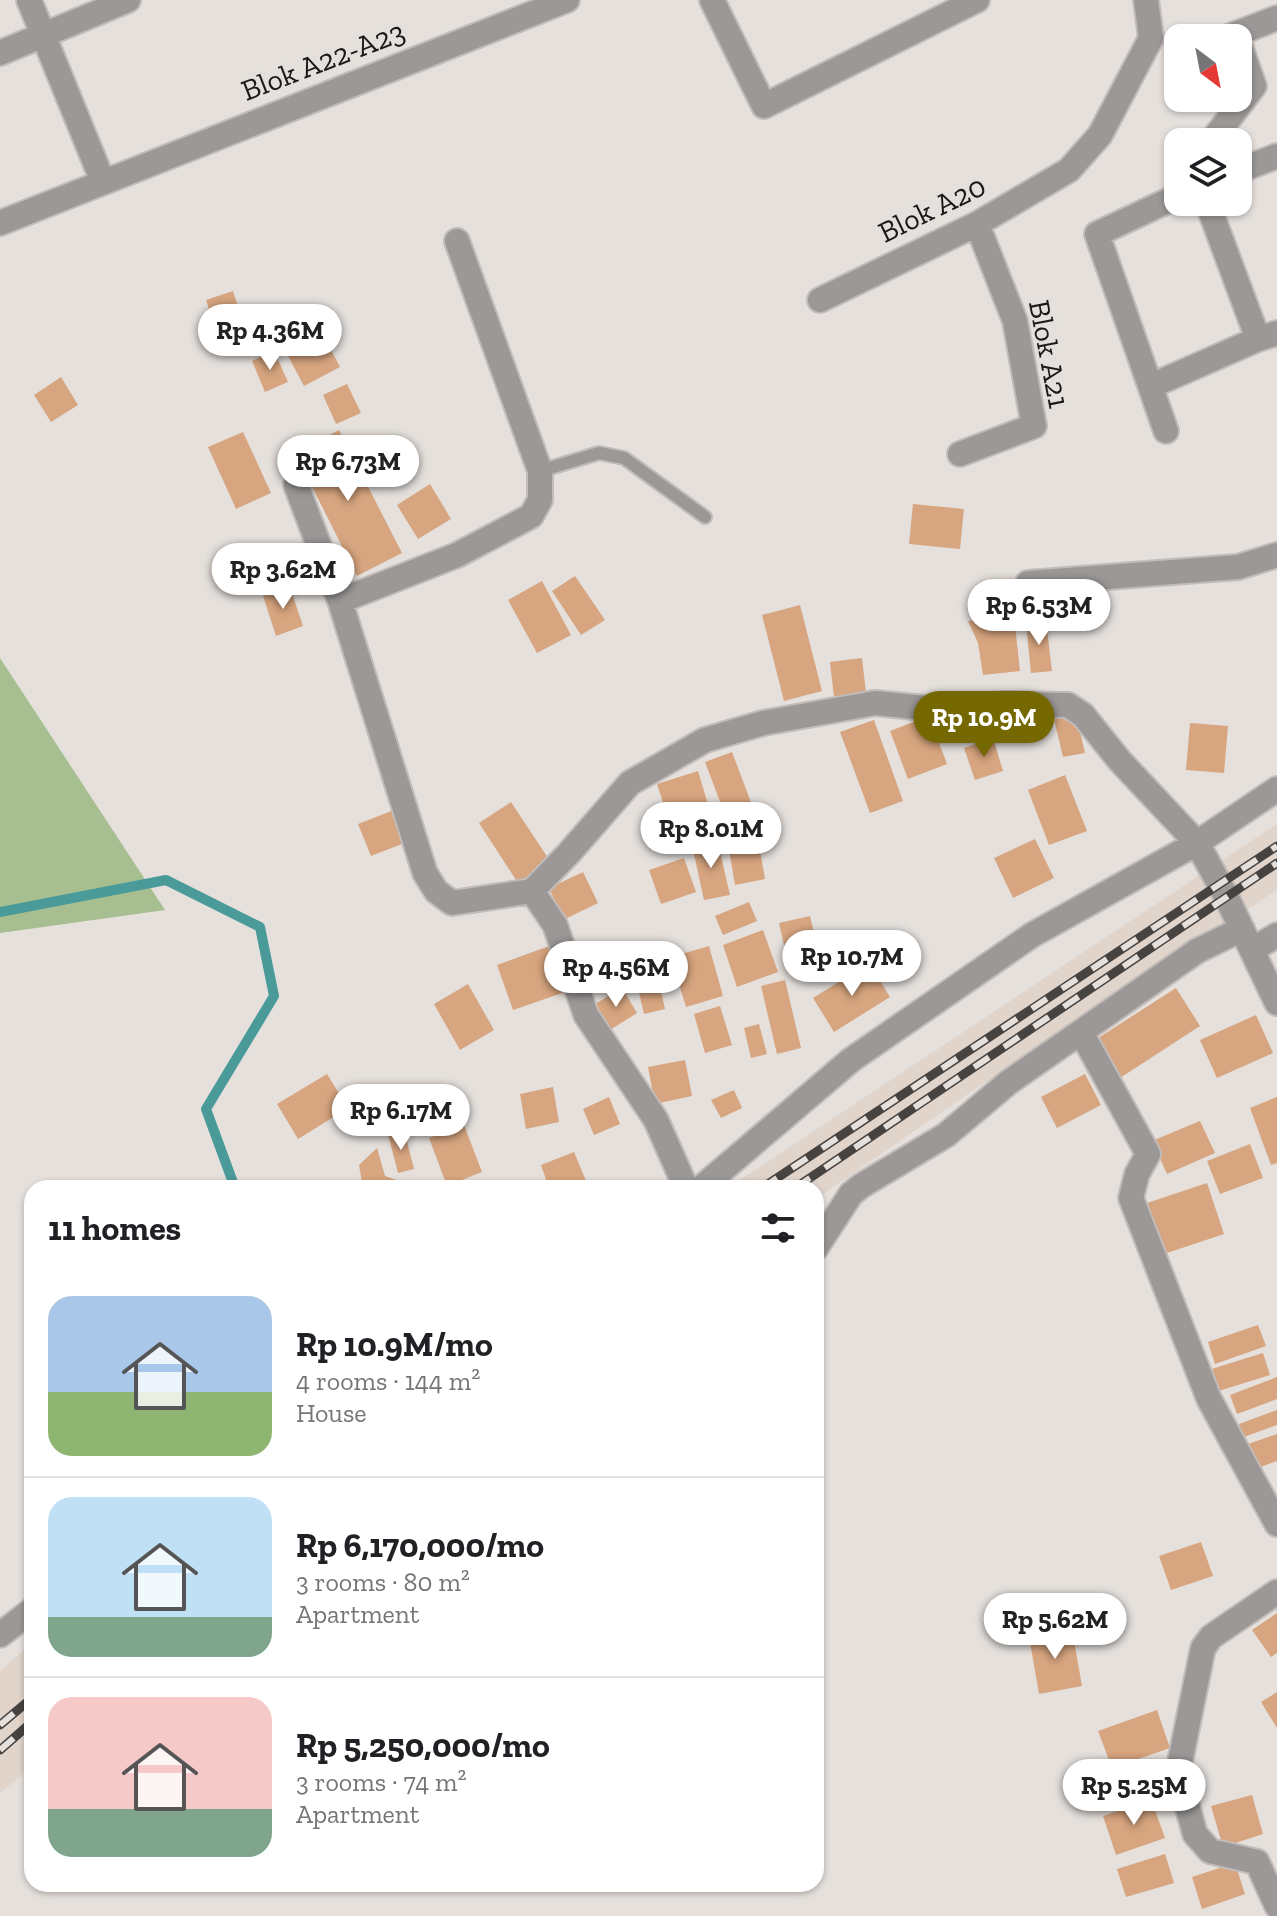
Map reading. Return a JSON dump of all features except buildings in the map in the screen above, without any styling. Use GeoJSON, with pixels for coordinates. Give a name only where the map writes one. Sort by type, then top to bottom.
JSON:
{"type":"FeatureCollection","features":[{"type":"Feature","properties":{"kind":"street"},"geometry":{"type":"LineString","coordinates":[[29,0],[103,182]]}},
{"type":"Feature","properties":{"kind":"street"},"geometry":{"type":"LineString","coordinates":[[0,53],[128,0]]}},
{"type":"Feature","properties":{"kind":"street","name":"Blok A22-A23"},"geometry":{"type":"LineString","coordinates":[[0,223],[567,0]]}},
{"type":"Feature","properties":{"kind":"street"},"geometry":{"type":"LineString","coordinates":[[712,0],[764,106],[977,0]]}},
{"type":"Feature","properties":{"kind":"street","name":"Blok A20"},"geometry":{"type":"LineString","coordinates":[[820,300],[977,224],[1069,170],[1100,135],[1151,38],[1146,0]]}},
{"type":"Feature","properties":{"kind":"street"},"geometry":{"type":"LineString","coordinates":[[1252,30],[1277,18]]}},
{"type":"Feature","properties":{"kind":"street"},"geometry":{"type":"LineString","coordinates":[[1222,128],[1234,112]]}},
{"type":"Feature","properties":{"kind":"street"},"geometry":{"type":"LineString","coordinates":[[1252,166],[1277,156]]}},
{"type":"Feature","properties":{"kind":"street"},"geometry":{"type":"LineString","coordinates":[[1164,203],[1097,234],[1166,431]]}},
{"type":"Feature","properties":{"kind":"street"},"geometry":{"type":"LineString","coordinates":[[1151,386],[1267,336],[1213,216]]}},
{"type":"Feature","properties":{"kind":"street","name":"Blok A21"},"geometry":{"type":"LineString","coordinates":[[960,454],[1034,426],[1015,321],[977,224]]}},
{"type":"Feature","properties":{"kind":"street"},"geometry":{"type":"LineString","coordinates":[[340,601],[457,555],[531,516],[540,500],[540,471],[457,241]]}},
{"type":"Feature","properties":{"kind":"street"},"geometry":{"type":"LineString","coordinates":[[296,485],[340,601],[425,873],[436,891],[452,903],[532,891],[630,783],[705,740],[763,723],[875,703],[935,709],[1005,704],[1068,705],[1083,715],[1120,761],[1197,843],[1277,1003]]}},
{"type":"Feature","properties":{"kind":"street"},"geometry":{"type":"LineString","coordinates":[[1028,583],[1238,567],[1277,555]]}},
{"type":"Feature","properties":{"kind":"street"},"geometry":{"type":"LineString","coordinates":[[710,1180],[851,1060],[1032,935],[1197,843],[1277,789]]}},
{"type":"Feature","properties":{"kind":"street"},"geometry":{"type":"LineString","coordinates":[[532,891],[555,925],[586,1015],[656,1120],[682,1180]]}},
{"type":"Feature","properties":{"kind":"street"},"geometry":{"type":"LineString","coordinates":[[824,1236],[851,1194],[861,1186],[946,1135],[1009,1082],[1197,951],[1277,935]]}},
{"type":"Feature","properties":{"kind":"street"},"geometry":{"type":"LineString","coordinates":[[1081,1032],[1148,1154],[1137,1174],[1131,1198],[1209,1399],[1277,1524]]}},
{"type":"Feature","properties":{"kind":"street"},"geometry":{"type":"LineString","coordinates":[[1277,1592],[1211,1637],[1203,1648],[1178,1772],[1195,1834],[1210,1851],[1257,1862],[1277,1906]]}},
{"type":"Feature","properties":{"kind":"street"},"geometry":{"type":"LineString","coordinates":[[0,1635],[24,1616]]}},
{"type":"Feature","properties":{"kind":"lane"},"geometry":{"type":"LineString","coordinates":[[540,471],[599,453],[624,458],[705,517]]}},
{"type":"Feature","properties":{"kind":"shaded area"},"geometry":{"type":"Polygon","coordinates":[[[1277,824],[1277,890],[968,1094],[824,1193],[824,1180],[740,1180],[1277,824]]]}},
{"type":"Feature","properties":{"kind":"shaded area"},"geometry":{"type":"Polygon","coordinates":[[[24,1650],[24,1774],[0,1793],[0,1671],[24,1650]]]}},
{"type":"Feature","properties":{"kind":"green space"},"geometry":{"type":"Polygon","coordinates":[[[0,658],[165,910],[0,933],[0,658]]]}},
{"type":"Feature","properties":{"kind":"waterway"},"geometry":{"type":"LineString","coordinates":[[0,912],[166,880],[260,927],[274,996],[206,1109],[232,1180]]}},
{"type":"Feature","properties":{"kind":"railway"},"geometry":{"type":"LineString","coordinates":[[774,1180],[1277,846]]}},
{"type":"Feature","properties":{"kind":"railway"},"geometry":{"type":"LineString","coordinates":[[807,1180],[1277,863]]}},
{"type":"Feature","properties":{"kind":"railway"},"geometry":{"type":"LineString","coordinates":[[0,1725],[24,1705]]}},
{"type":"Feature","properties":{"kind":"railway"},"geometry":{"type":"LineString","coordinates":[[0,1750],[24,1729]]}}]}
